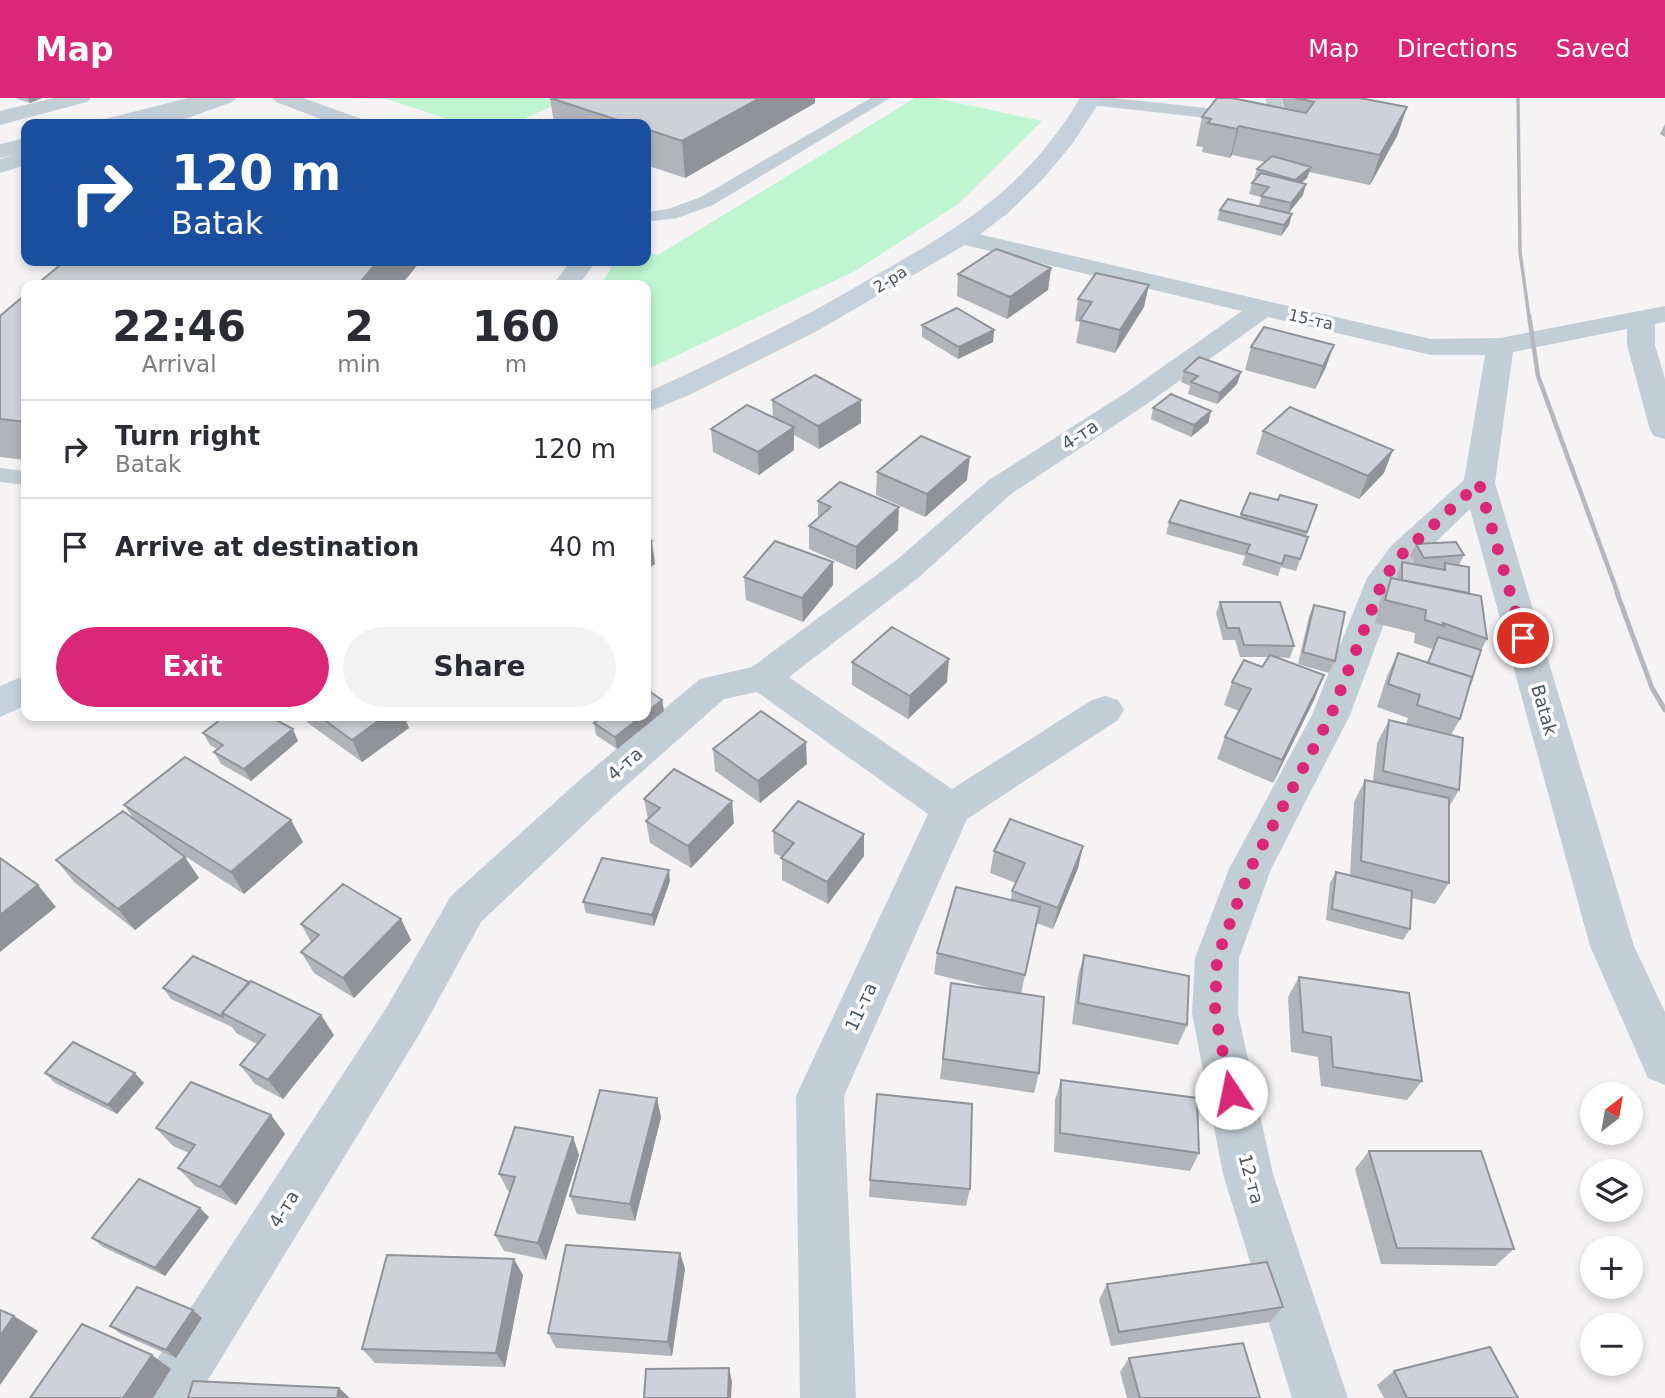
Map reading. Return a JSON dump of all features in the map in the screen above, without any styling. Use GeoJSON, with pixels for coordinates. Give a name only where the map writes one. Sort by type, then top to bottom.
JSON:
{"type":"FeatureCollection","features":[{"type":"Feature","properties":{"kind":"main road","name":"2-ра"},"geometry":{"type":"LineString","coordinates":[[651,402],[753,355],[849,304],[961,237],[1019,191],[1056,150],[1091,99]]}},
{"type":"Feature","properties":{"kind":"main road"},"geometry":{"type":"LineString","coordinates":[[0,703],[21,691]]}},
{"type":"Feature","properties":{"kind":"street"},"geometry":{"type":"LineString","coordinates":[[0,118],[80,98]]}},
{"type":"Feature","properties":{"kind":"street"},"geometry":{"type":"LineString","coordinates":[[132,119],[213,98]]}},
{"type":"Feature","properties":{"kind":"street"},"geometry":{"type":"LineString","coordinates":[[164,119],[225,98]]}},
{"type":"Feature","properties":{"kind":"street"},"geometry":{"type":"LineString","coordinates":[[283,98],[340,119]]}},
{"type":"Feature","properties":{"kind":"street"},"geometry":{"type":"LineString","coordinates":[[0,151],[21,146]]}},
{"type":"Feature","properties":{"kind":"street"},"geometry":{"type":"LineString","coordinates":[[0,166],[21,160]]}},
{"type":"Feature","properties":{"kind":"street","name":"15-та"},"geometry":{"type":"LineString","coordinates":[[961,237],[1432,347],[1500,346],[1653,317]]}},
{"type":"Feature","properties":{"kind":"street","name":"4-та"},"geometry":{"type":"LineString","coordinates":[[165,1398],[404,1019],[466,909],[597,788],[713,688],[763,678],[906,569],[1000,487],[1137,398],[1263,308]]}},
{"type":"Feature","properties":{"kind":"street"},"geometry":{"type":"LineString","coordinates":[[1653,317],[1641,345],[1665,430]]}},
{"type":"Feature","properties":{"kind":"street","name":"Batak"},"geometry":{"type":"LineString","coordinates":[[1500,346],[1479,483],[1612,946],[1665,1063]]}},
{"type":"Feature","properties":{"kind":"street","name":"12-та"},"geometry":{"type":"LineString","coordinates":[[1320,1398],[1248,1174],[1215,1013],[1217,958],[1250,869],[1331,715],[1384,578],[1404,552],[1479,483]]}},
{"type":"Feature","properties":{"kind":"street"},"geometry":{"type":"LineString","coordinates":[[763,678],[951,809],[1104,710]]}},
{"type":"Feature","properties":{"kind":"street","name":"11-та"},"geometry":{"type":"LineString","coordinates":[[828,1398],[820,1097],[951,809]]}},
{"type":"Feature","properties":{"kind":"lane"},"geometry":{"type":"LineString","coordinates":[[651,216],[671,214],[708,201],[882,98]]}},
{"type":"Feature","properties":{"kind":"lane"},"geometry":{"type":"LineString","coordinates":[[1091,99],[1253,118],[1275,111],[1274,98]]}},
{"type":"Feature","properties":{"kind":"lane"},"geometry":{"type":"LineString","coordinates":[[0,475],[21,477]]}},
{"type":"Feature","properties":{"kind":"green space"},"geometry":{"type":"Polygon","coordinates":[[[345,98],[570,98],[524,119],[448,119],[386,99],[345,98]]]}},
{"type":"Feature","properties":{"kind":"green space"},"geometry":{"type":"Polygon","coordinates":[[[915,98],[935,98],[1042,121],[958,204],[855,271],[651,368],[651,280],[604,280],[612,266],[651,266],[651,253],[658,255],[915,98]]]}},
{"type":"Feature","properties":{"kind":"building"},"geometry":{"type":"Polygon","coordinates":[[[550,98],[760,98],[682,141],[651,131],[651,119],[615,119],[550,98]]]}},
{"type":"Feature","properties":{"kind":"building"},"geometry":{"type":"Polygon","coordinates":[[[1217,98],[1232,98],[1306,113],[1314,102],[1295,98],[1360,98],[1407,107],[1380,155],[1239,126],[1237,129],[1208,123],[1211,119],[1202,117],[1217,98]]]}},
{"type":"Feature","properties":{"kind":"building"},"geometry":{"type":"Polygon","coordinates":[[[1272,156],[1311,167],[1295,180],[1257,169],[1272,156]]]}},
{"type":"Feature","properties":{"kind":"building"},"geometry":{"type":"Polygon","coordinates":[[[1261,173],[1306,184],[1291,203],[1261,196],[1269,187],[1252,183],[1261,173]]]}},
{"type":"Feature","properties":{"kind":"building"},"geometry":{"type":"Polygon","coordinates":[[[1228,199],[1292,214],[1284,225],[1220,210],[1228,199]]]}},
{"type":"Feature","properties":{"kind":"building"},"geometry":{"type":"Polygon","coordinates":[[[996,249],[1051,268],[1010,297],[958,274],[996,249]]]}},
{"type":"Feature","properties":{"kind":"building"},"geometry":{"type":"Polygon","coordinates":[[[59,266],[374,266],[362,280],[42,280],[59,266]]]}},
{"type":"Feature","properties":{"kind":"building"},"geometry":{"type":"Polygon","coordinates":[[[1096,273],[1149,285],[1120,330],[1080,320],[1092,302],[1078,299],[1096,273]]]}},
{"type":"Feature","properties":{"kind":"building"},"geometry":{"type":"Polygon","coordinates":[[[21,298],[21,421],[0,419],[0,316],[21,298]]]}},
{"type":"Feature","properties":{"kind":"building"},"geometry":{"type":"Polygon","coordinates":[[[957,308],[994,330],[959,347],[922,325],[957,308]]]}},
{"type":"Feature","properties":{"kind":"building"},"geometry":{"type":"Polygon","coordinates":[[[1264,327],[1334,345],[1323,366],[1251,347],[1264,327]]]}},
{"type":"Feature","properties":{"kind":"building"},"geometry":{"type":"Polygon","coordinates":[[[1199,357],[1241,372],[1220,393],[1191,382],[1198,376],[1184,371],[1199,357]]]}},
{"type":"Feature","properties":{"kind":"building"},"geometry":{"type":"Polygon","coordinates":[[[815,375],[861,400],[818,426],[772,400],[815,375]]]}},
{"type":"Feature","properties":{"kind":"building"},"geometry":{"type":"Polygon","coordinates":[[[1171,394],[1211,411],[1194,425],[1153,408],[1171,394]]]}},
{"type":"Feature","properties":{"kind":"building"},"geometry":{"type":"Polygon","coordinates":[[[747,405],[794,427],[758,452],[711,429],[747,405]]]}},
{"type":"Feature","properties":{"kind":"building"},"geometry":{"type":"Polygon","coordinates":[[[1290,407],[1393,450],[1368,476],[1263,431],[1290,407]]]}},
{"type":"Feature","properties":{"kind":"building"},"geometry":{"type":"Polygon","coordinates":[[[921,436],[970,457],[927,494],[877,472],[921,436]]]}},
{"type":"Feature","properties":{"kind":"building"},"geometry":{"type":"Polygon","coordinates":[[[840,482],[899,507],[856,547],[809,526],[831,507],[818,501],[840,482]]]}},
{"type":"Feature","properties":{"kind":"building"},"geometry":{"type":"Polygon","coordinates":[[[1250,493],[1278,500],[1280,495],[1317,505],[1307,532],[1241,514],[1250,493]]]}},
{"type":"Feature","properties":{"kind":"building"},"geometry":{"type":"Polygon","coordinates":[[[1180,500],[1308,537],[1300,559],[1285,555],[1282,564],[1246,553],[1250,545],[1169,522],[1180,500]]]}},
{"type":"Feature","properties":{"kind":"building"},"geometry":{"type":"Polygon","coordinates":[[[775,541],[833,562],[802,598],[744,577],[775,541]]]}},
{"type":"Feature","properties":{"kind":"building"},"geometry":{"type":"Polygon","coordinates":[[[1456,542],[1464,555],[1424,558],[1416,544],[1456,542]]]}},
{"type":"Feature","properties":{"kind":"building"},"geometry":{"type":"Polygon","coordinates":[[[1402,562],[1445,570],[1445,563],[1469,567],[1469,593],[1402,580],[1402,562]]]}},
{"type":"Feature","properties":{"kind":"building"},"geometry":{"type":"Polygon","coordinates":[[[1391,578],[1481,596],[1487,639],[1443,623],[1444,626],[1425,620],[1426,610],[1385,600],[1391,578]]]}},
{"type":"Feature","properties":{"kind":"building"},"geometry":{"type":"Polygon","coordinates":[[[1220,602],[1280,602],[1294,646],[1244,645],[1239,628],[1227,628],[1220,602]]]}},
{"type":"Feature","properties":{"kind":"building"},"geometry":{"type":"Polygon","coordinates":[[[1314,605],[1345,612],[1335,661],[1303,652],[1314,605]]]}},
{"type":"Feature","properties":{"kind":"building"},"geometry":{"type":"Polygon","coordinates":[[[892,627],[949,659],[910,696],[852,662],[892,627]]]}},
{"type":"Feature","properties":{"kind":"building"},"geometry":{"type":"Polygon","coordinates":[[[1438,637],[1481,650],[1470,685],[1472,677],[1428,663],[1438,637]]]}},
{"type":"Feature","properties":{"kind":"building"},"geometry":{"type":"Polygon","coordinates":[[[1398,653],[1472,677],[1460,719],[1417,705],[1420,695],[1388,684],[1398,653]]]}},
{"type":"Feature","properties":{"kind":"building"},"geometry":{"type":"Polygon","coordinates":[[[1270,655],[1324,675],[1282,760],[1225,737],[1251,689],[1232,682],[1244,660],[1262,667],[1270,655]]]}},
{"type":"Feature","properties":{"kind":"building"},"geometry":{"type":"Polygon","coordinates":[[[651,692],[662,700],[651,709],[651,692]]]}},
{"type":"Feature","properties":{"kind":"building"},"geometry":{"type":"Polygon","coordinates":[[[761,711],[806,742],[758,781],[713,749],[761,711]]]}},
{"type":"Feature","properties":{"kind":"building"},"geometry":{"type":"Polygon","coordinates":[[[1389,720],[1463,738],[1459,790],[1383,771],[1389,720]]]}},
{"type":"Feature","properties":{"kind":"building"},"geometry":{"type":"Polygon","coordinates":[[[219,721],[278,721],[293,729],[244,769],[214,752],[223,745],[203,733],[219,721]]]}},
{"type":"Feature","properties":{"kind":"building"},"geometry":{"type":"Polygon","coordinates":[[[326,721],[378,721],[352,740],[326,721]]]}},
{"type":"Feature","properties":{"kind":"building"},"geometry":{"type":"Polygon","coordinates":[[[597,721],[636,721],[615,737],[594,723],[597,721]]]}},
{"type":"Feature","properties":{"kind":"building"},"geometry":{"type":"Polygon","coordinates":[[[185,757],[291,820],[231,872],[124,805],[185,757]]]}},
{"type":"Feature","properties":{"kind":"building"},"geometry":{"type":"Polygon","coordinates":[[[674,769],[732,801],[688,846],[646,821],[660,808],[644,799],[674,769]]]}},
{"type":"Feature","properties":{"kind":"building"},"geometry":{"type":"Polygon","coordinates":[[[1365,780],[1449,798],[1449,883],[1361,861],[1365,780]]]}},
{"type":"Feature","properties":{"kind":"building"},"geometry":{"type":"Polygon","coordinates":[[[798,801],[864,834],[827,882],[781,858],[794,843],[773,831],[798,801]]]}},
{"type":"Feature","properties":{"kind":"building"},"geometry":{"type":"Polygon","coordinates":[[[123,811],[185,857],[118,909],[56,860],[123,811]]]}},
{"type":"Feature","properties":{"kind":"building"},"geometry":{"type":"Polygon","coordinates":[[[1010,819],[1083,846],[1058,908],[1012,891],[1025,863],[994,851],[1010,819]]]}},
{"type":"Feature","properties":{"kind":"building"},"geometry":{"type":"Polygon","coordinates":[[[0,858],[38,885],[0,915],[0,858]]]}},
{"type":"Feature","properties":{"kind":"building"},"geometry":{"type":"Polygon","coordinates":[[[602,858],[669,870],[652,915],[583,902],[602,858]]]}},
{"type":"Feature","properties":{"kind":"building"},"geometry":{"type":"Polygon","coordinates":[[[1336,872],[1412,891],[1410,929],[1332,909],[1336,872]]]}},
{"type":"Feature","properties":{"kind":"building"},"geometry":{"type":"Polygon","coordinates":[[[343,884],[401,919],[343,978],[301,952],[319,935],[301,924],[343,884]]]}},
{"type":"Feature","properties":{"kind":"building"},"geometry":{"type":"Polygon","coordinates":[[[956,887],[1040,907],[1025,975],[937,953],[956,887]]]}},
{"type":"Feature","properties":{"kind":"building"},"geometry":{"type":"Polygon","coordinates":[[[1084,955],[1189,976],[1187,1025],[1078,1003],[1084,955]]]}},
{"type":"Feature","properties":{"kind":"building"},"geometry":{"type":"Polygon","coordinates":[[[193,956],[249,982],[222,1013],[223,1017],[163,988],[193,956]]]}},
{"type":"Feature","properties":{"kind":"building"},"geometry":{"type":"Polygon","coordinates":[[[1299,977],[1409,993],[1422,1081],[1333,1067],[1331,1037],[1303,1032],[1299,977]]]}},
{"type":"Feature","properties":{"kind":"building"},"geometry":{"type":"Polygon","coordinates":[[[251,981],[321,1015],[268,1080],[240,1065],[265,1035],[222,1013],[251,981]]]}},
{"type":"Feature","properties":{"kind":"building"},"geometry":{"type":"Polygon","coordinates":[[[951,983],[1044,997],[1039,1073],[943,1059],[951,983]]]}},
{"type":"Feature","properties":{"kind":"building"},"geometry":{"type":"Polygon","coordinates":[[[73,1042],[135,1073],[108,1105],[45,1073],[73,1042]]]}},
{"type":"Feature","properties":{"kind":"building"},"geometry":{"type":"Polygon","coordinates":[[[1061,1080],[1197,1098],[1199,1153],[1060,1133],[1061,1080]]]}},
{"type":"Feature","properties":{"kind":"building"},"geometry":{"type":"Polygon","coordinates":[[[191,1082],[271,1115],[220,1187],[178,1168],[195,1145],[156,1128],[191,1082]]]}},
{"type":"Feature","properties":{"kind":"building"},"geometry":{"type":"Polygon","coordinates":[[[600,1090],[657,1098],[630,1204],[570,1196],[600,1090]]]}},
{"type":"Feature","properties":{"kind":"building"},"geometry":{"type":"Polygon","coordinates":[[[877,1094],[972,1104],[970,1189],[870,1180],[877,1094]]]}},
{"type":"Feature","properties":{"kind":"building"},"geometry":{"type":"Polygon","coordinates":[[[515,1127],[573,1137],[538,1243],[495,1235],[515,1177],[499,1174],[515,1127]]]}},
{"type":"Feature","properties":{"kind":"building"},"geometry":{"type":"Polygon","coordinates":[[[1369,1151],[1481,1151],[1514,1249],[1397,1248],[1369,1151]]]}},
{"type":"Feature","properties":{"kind":"building"},"geometry":{"type":"Polygon","coordinates":[[[139,1179],[200,1208],[155,1268],[92,1238],[139,1179]]]}},
{"type":"Feature","properties":{"kind":"building"},"geometry":{"type":"Polygon","coordinates":[[[566,1245],[680,1253],[668,1342],[548,1333],[566,1245]]]}},
{"type":"Feature","properties":{"kind":"building"},"geometry":{"type":"Polygon","coordinates":[[[387,1255],[514,1259],[496,1353],[362,1349],[387,1255]]]}},
{"type":"Feature","properties":{"kind":"building"},"geometry":{"type":"Polygon","coordinates":[[[1267,1262],[1283,1307],[1119,1332],[1107,1284],[1267,1262]]]}},
{"type":"Feature","properties":{"kind":"building"},"geometry":{"type":"Polygon","coordinates":[[[137,1287],[193,1310],[166,1350],[110,1326],[137,1287]]]}},
{"type":"Feature","properties":{"kind":"building"},"geometry":{"type":"Polygon","coordinates":[[[0,1310],[14,1316],[0,1336],[0,1310]]]}},
{"type":"Feature","properties":{"kind":"building"},"geometry":{"type":"Polygon","coordinates":[[[82,1324],[152,1355],[123,1398],[30,1398],[82,1324]]]}},
{"type":"Feature","properties":{"kind":"building"},"geometry":{"type":"Polygon","coordinates":[[[1243,1343],[1260,1398],[1140,1398],[1129,1358],[1243,1343]]]}},
{"type":"Feature","properties":{"kind":"building"},"geometry":{"type":"Polygon","coordinates":[[[1490,1347],[1518,1398],[1407,1398],[1394,1371],[1490,1347]]]}},
{"type":"Feature","properties":{"kind":"building"},"geometry":{"type":"Polygon","coordinates":[[[729,1368],[728,1398],[644,1398],[646,1369],[729,1368]]]}},
{"type":"Feature","properties":{"kind":"building"},"geometry":{"type":"Polygon","coordinates":[[[193,1381],[339,1388],[337,1398],[188,1398],[193,1381]]]}},
{"type":"Feature","properties":{"kind":"railway"},"geometry":{"type":"LineString","coordinates":[[1518,98],[1520,252],[1529,317]]}},
{"type":"Feature","properties":{"kind":"railway"},"geometry":{"type":"LineString","coordinates":[[1529,315],[1538,376],[1618,594]]}},
{"type":"Feature","properties":{"kind":"railway"},"geometry":{"type":"LineString","coordinates":[[1617,593],[1652,688],[1665,710]]}},
{"type":"Feature","properties":{"kind":"route"},"geometry":{"type":"LineString","coordinates":[[1231,1093],[1215,1013],[1217,958],[1250,869],[1331,715],[1384,578],[1404,552],[1479,483],[1523,638]]}}]}
